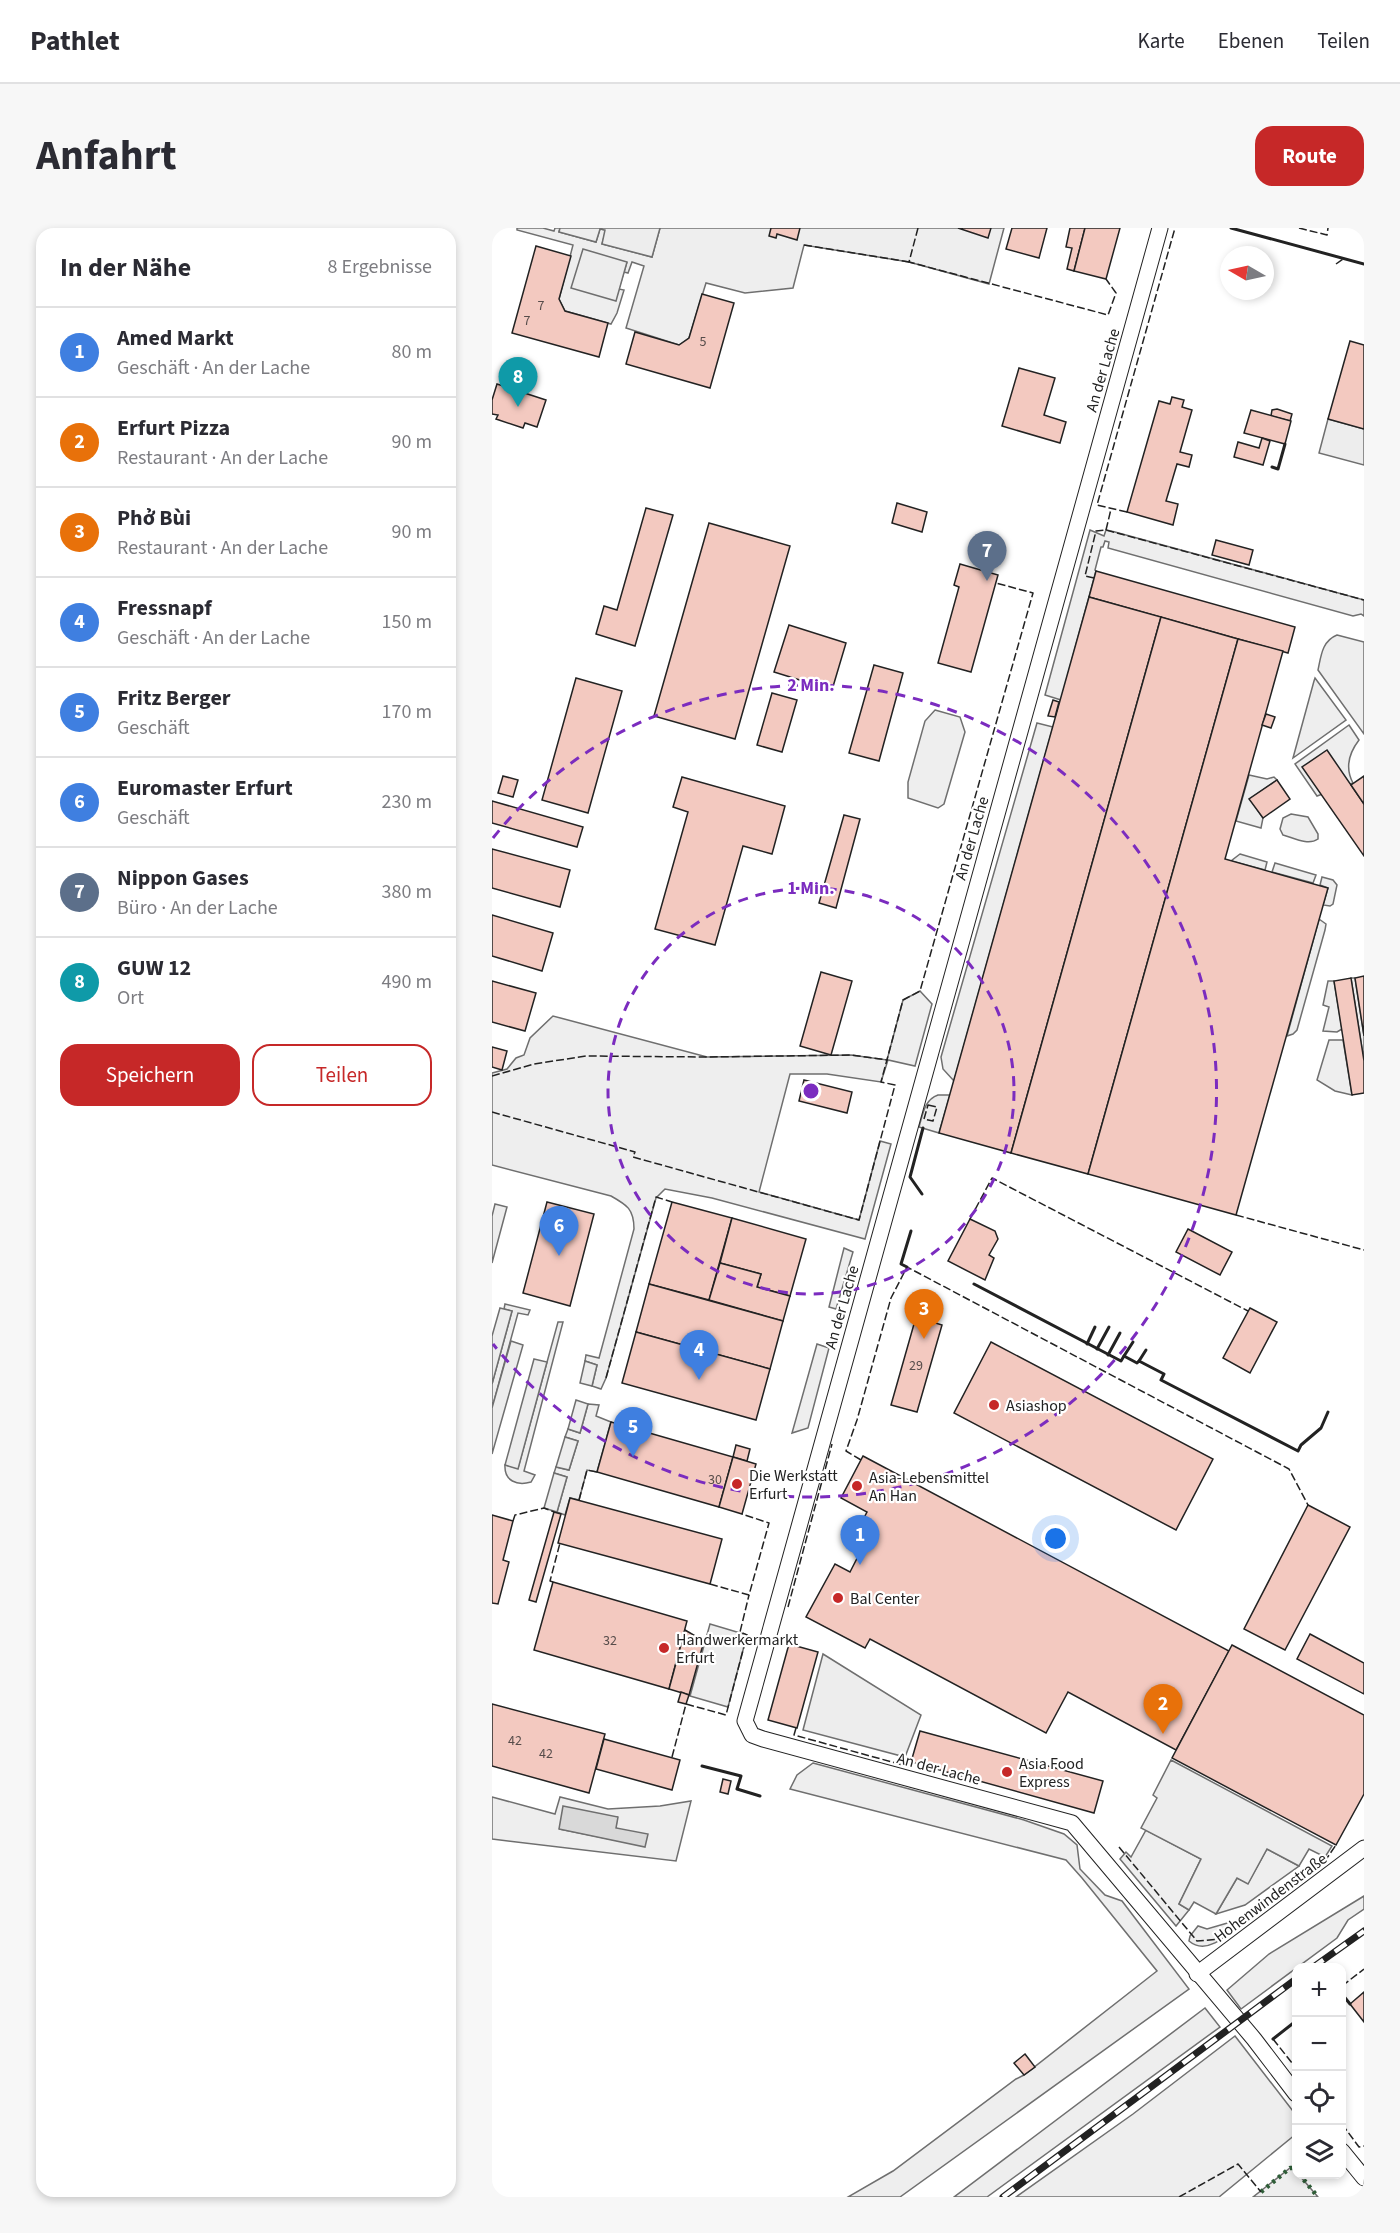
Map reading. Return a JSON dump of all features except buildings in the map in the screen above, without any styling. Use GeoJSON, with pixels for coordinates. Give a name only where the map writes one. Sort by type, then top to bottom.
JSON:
{"type":"FeatureCollection","features":[{"type":"Feature","properties":{"kind":"street","name":"An der Lache"},"geometry":{"type":"LineString","coordinates":[[1160,228],[745,1721],[752,1735],[763,1739],[1072,1823],[1254,2039],[1292,2089]]}},
{"type":"Feature","properties":{"kind":"street","name":"Hohenwindenstraße"},"geometry":{"type":"LineString","coordinates":[[1197,1974],[1364,1848]]}},
{"type":"Feature","properties":{"kind":"street"},"geometry":{"type":"LineString","coordinates":[[1346,2157],[1364,2178]]}},
{"type":"Feature","properties":{"kind":"shaded area"},"geometry":{"type":"Polygon","coordinates":[[[517,228],[543,228],[554,231],[555,228],[560,228],[559,232],[596,242],[600,229],[606,230],[602,244],[652,257],[660,228],[1004,228],[989,284],[909,262],[804,245],[793,288],[745,293],[706,283],[689,338],[679,345],[626,328],[644,266],[632,262],[628,273],[624,272],[627,262],[615,301],[619,289],[624,290],[611,324],[565,311],[559,299],[573,245],[517,230],[517,228]]]}},
{"type":"Feature","properties":{"kind":"shaded area"},"geometry":{"type":"Polygon","coordinates":[[[560,228],[660,228],[652,257],[602,244],[605,230],[600,229],[596,242],[559,232],[560,228]]]}},
{"type":"Feature","properties":{"kind":"shaded area"},"geometry":{"type":"Polygon","coordinates":[[[583,249],[627,262],[616,301],[571,288],[583,249]]]}},
{"type":"Feature","properties":{"kind":"shaded area"},"geometry":{"type":"Polygon","coordinates":[[[1328,419],[1364,429],[1364,465],[1319,453],[1328,419]]]}},
{"type":"Feature","properties":{"kind":"shaded area"},"geometry":{"type":"Polygon","coordinates":[[[1090,530],[1104,536],[1106,530],[1115,532],[1364,600],[1364,616],[1361,614],[1353,616],[1108,548],[1109,542],[1105,541],[1101,547],[1061,700],[1045,695],[1090,530]]]}},
{"type":"Feature","properties":{"kind":"shaded area"},"geometry":{"type":"Polygon","coordinates":[[[1337,635],[1364,642],[1364,734],[1318,670],[1325,645],[1337,635]]]}},
{"type":"Feature","properties":{"kind":"shaded area"},"geometry":{"type":"Polygon","coordinates":[[[1315,678],[1346,720],[1293,758],[1314,681],[1315,678]]]}},
{"type":"Feature","properties":{"kind":"shaded area"},"geometry":{"type":"Polygon","coordinates":[[[935,710],[960,717],[965,732],[944,804],[938,808],[908,798],[908,782],[925,721],[935,710]]]}},
{"type":"Feature","properties":{"kind":"shaded area"},"geometry":{"type":"Polygon","coordinates":[[[1037,723],[1053,727],[954,1081],[943,1069],[941,1057],[1037,723]]]}},
{"type":"Feature","properties":{"kind":"shaded area"},"geometry":{"type":"Polygon","coordinates":[[[1349,725],[1359,740],[1349,761],[1349,772],[1353,783],[1317,796],[1295,764],[1349,725]]]}},
{"type":"Feature","properties":{"kind":"shaded area"},"geometry":{"type":"Polygon","coordinates":[[[1249,775],[1267,779],[1274,777],[1277,780],[1250,799],[1263,818],[1261,828],[1236,821],[1249,775]]]}},
{"type":"Feature","properties":{"kind":"shaded area"},"geometry":{"type":"Polygon","coordinates":[[[1291,814],[1308,817],[1318,834],[1318,839],[1305,842],[1283,835],[1280,829],[1283,818],[1291,814]]]}},
{"type":"Feature","properties":{"kind":"shaded area"},"geometry":{"type":"Polygon","coordinates":[[[1240,854],[1267,862],[1265,870],[1231,861],[1240,854]]]}},
{"type":"Feature","properties":{"kind":"shaded area"},"geometry":{"type":"Polygon","coordinates":[[[1275,863],[1316,875],[1313,883],[1272,872],[1275,863]]]}},
{"type":"Feature","properties":{"kind":"shaded area"},"geometry":{"type":"Polygon","coordinates":[[[1322,877],[1333,880],[1337,885],[1333,904],[1330,906],[1323,905],[1328,888],[1320,885],[1322,877]]]}},
{"type":"Feature","properties":{"kind":"shaded area"},"geometry":{"type":"Polygon","coordinates":[[[1319,919],[1326,924],[1325,930],[1297,1030],[1287,1036],[1319,919]]]}},
{"type":"Feature","properties":{"kind":"shaded area"},"geometry":{"type":"Polygon","coordinates":[[[1351,978],[1355,978],[1364,1036],[1364,1061],[1351,978]]]}},
{"type":"Feature","properties":{"kind":"shaded area"},"geometry":{"type":"Polygon","coordinates":[[[1328,981],[1334,981],[1342,1029],[1337,1032],[1323,1031],[1329,1007],[1323,1005],[1328,981]]]}},
{"type":"Feature","properties":{"kind":"shaded area"},"geometry":{"type":"Polygon","coordinates":[[[920,991],[932,1004],[915,1066],[888,1060],[881,1082],[827,1074],[790,1074],[759,1192],[859,1220],[880,1141],[891,1144],[865,1239],[712,1198],[665,1189],[656,1198],[606,1378],[601,1389],[592,1386],[597,1365],[585,1361],[586,1355],[599,1358],[634,1229],[633,1217],[629,1208],[611,1196],[492,1165],[492,1073],[507,1069],[516,1058],[524,1055],[530,1038],[553,1016],[707,1057],[851,1055],[887,1060],[903,1000],[920,991]]]}},
{"type":"Feature","properties":{"kind":"shaded area"},"geometry":{"type":"Polygon","coordinates":[[[1329,1040],[1343,1040],[1352,1095],[1335,1091],[1317,1080],[1329,1040]]]}},
{"type":"Feature","properties":{"kind":"shaded area"},"geometry":{"type":"Polygon","coordinates":[[[938,1095],[950,1095],[939,1133],[919,1127],[927,1104],[938,1095]]]}},
{"type":"Feature","properties":{"kind":"shaded area"},"geometry":{"type":"Polygon","coordinates":[[[495,1204],[507,1207],[492,1263],[492,1216],[495,1204]]]}},
{"type":"Feature","properties":{"kind":"shaded area"},"geometry":{"type":"Polygon","coordinates":[[[844,1248],[853,1252],[836,1309],[829,1307],[844,1248]]]}},
{"type":"Feature","properties":{"kind":"shaded area"},"geometry":{"type":"Polygon","coordinates":[[[505,1304],[530,1310],[528,1315],[518,1313],[492,1408],[492,1384],[512,1311],[504,1309],[505,1304]]]}},
{"type":"Feature","properties":{"kind":"shaded area"},"geometry":{"type":"Polygon","coordinates":[[[500,1308],[512,1311],[492,1384],[492,1336],[500,1308]]]}},
{"type":"Feature","properties":{"kind":"shaded area"},"geometry":{"type":"Polygon","coordinates":[[[558,1322],[563,1322],[524,1471],[535,1475],[531,1482],[516,1483],[507,1475],[505,1465],[518,1468],[558,1322]]]}},
{"type":"Feature","properties":{"kind":"shaded area"},"geometry":{"type":"Polygon","coordinates":[[[511,1341],[523,1345],[492,1454],[492,1408],[511,1341]]]}},
{"type":"Feature","properties":{"kind":"shaded area"},"geometry":{"type":"Polygon","coordinates":[[[817,1344],[829,1348],[808,1428],[792,1433],[817,1344]]]}},
{"type":"Feature","properties":{"kind":"shaded area"},"geometry":{"type":"Polygon","coordinates":[[[534,1359],[547,1362],[518,1469],[505,1465],[534,1359]]]}},
{"type":"Feature","properties":{"kind":"shaded area"},"geometry":{"type":"Polygon","coordinates":[[[585,1361],[597,1365],[592,1386],[580,1383],[585,1361]]]}},
{"type":"Feature","properties":{"kind":"shaded area"},"geometry":{"type":"Polygon","coordinates":[[[576,1400],[588,1404],[580,1433],[568,1429],[576,1400]]]}},
{"type":"Feature","properties":{"kind":"shaded area"},"geometry":{"type":"Polygon","coordinates":[[[588,1404],[599,1405],[596,1416],[611,1422],[597,1472],[587,1470],[579,1500],[570,1498],[565,1515],[557,1512],[567,1477],[554,1473],[556,1467],[569,1470],[578,1441],[565,1437],[568,1429],[580,1433],[588,1404]]]}},
{"type":"Feature","properties":{"kind":"shaded area"},"geometry":{"type":"Polygon","coordinates":[[[565,1437],[578,1441],[569,1470],[556,1467],[565,1437]]]}},
{"type":"Feature","properties":{"kind":"shaded area"},"geometry":{"type":"Polygon","coordinates":[[[554,1473],[567,1477],[557,1512],[544,1508],[554,1473]]]}},
{"type":"Feature","properties":{"kind":"shaded area"},"geometry":{"type":"Polygon","coordinates":[[[710,1624],[747,1635],[728,1707],[690,1696],[710,1624]]]}},
{"type":"Feature","properties":{"kind":"shaded area"},"geometry":{"type":"Polygon","coordinates":[[[823,1654],[921,1715],[905,1757],[803,1730],[823,1654]]]}},
{"type":"Feature","properties":{"kind":"shaded area"},"geometry":{"type":"Polygon","coordinates":[[[1171,1760],[1332,1846],[1325,1857],[1309,1849],[1299,1866],[1267,1849],[1248,1884],[1237,1878],[1216,1914],[1194,1902],[1189,1910],[1179,1904],[1201,1859],[1141,1828],[1157,1798],[1153,1795],[1171,1760]]]}},
{"type":"Feature","properties":{"kind":"shaded area"},"geometry":{"type":"Polygon","coordinates":[[[813,1763],[1024,1820],[1064,1834],[1077,1845],[1080,1869],[1105,1895],[1122,1901],[1189,1989],[900,2197],[848,2197],[893,2171],[1024,2075],[1157,1971],[1066,1860],[790,1789],[797,1775],[813,1763]]]}},
{"type":"Feature","properties":{"kind":"shaded area"},"geometry":{"type":"Polygon","coordinates":[[[492,1797],[555,1814],[560,1797],[608,1809],[660,1806],[691,1801],[676,1861],[492,1839],[492,1797]],[[617,1817],[559,1829],[645,1846],[616,1828],[617,1817]]]}},
{"type":"Feature","properties":{"kind":"shaded area"},"geometry":{"type":"Polygon","coordinates":[[[563,1806],[618,1817],[616,1828],[648,1834],[645,1847],[559,1829],[563,1806]]]}},
{"type":"Feature","properties":{"kind":"shaded area"},"geometry":{"type":"Polygon","coordinates":[[[1146,1830],[1201,1859],[1179,1904],[1189,1910],[1176,1926],[1120,1859],[1126,1852],[1131,1857],[1146,1830]]]}},
{"type":"Feature","properties":{"kind":"shaded area"},"geometry":{"type":"Polygon","coordinates":[[[1267,1849],[1299,1866],[1245,1905],[1216,1914],[1237,1878],[1248,1883],[1267,1849]]]}},
{"type":"Feature","properties":{"kind":"shaded area"},"geometry":{"type":"Polygon","coordinates":[[[1364,1896],[1364,1909],[1348,1920],[1337,1938],[1303,1963],[1292,1963],[1292,1971],[1241,2009],[1227,1990],[1269,1954],[1364,1896]]]}},
{"type":"Feature","properties":{"kind":"shaded area"},"geometry":{"type":"Polygon","coordinates":[[[1248,1917],[1213,1944],[1197,1945],[1189,1941],[1198,1926],[1207,1929],[1248,1917]]]}},
{"type":"Feature","properties":{"kind":"shaded area"},"geometry":{"type":"Polygon","coordinates":[[[1205,2008],[1220,2027],[987,2197],[954,2197],[1205,2008]]]}},
{"type":"Feature","properties":{"kind":"shaded area"},"geometry":{"type":"Polygon","coordinates":[[[1235,2036],[1292,2110],[1292,2137],[1219,2197],[1016,2197],[1133,2114],[1235,2036]]]}},
{"type":"Feature","properties":{"kind":"shaded area"},"geometry":{"type":"Polygon","coordinates":[[[1292,2168],[1292,2179],[1302,2179],[1318,2197],[1253,2197],[1292,2168]]]}},
{"type":"Feature","properties":{"kind":"railway"},"geometry":{"type":"LineString","coordinates":[[1319,1963],[1364,1931]]}},
{"type":"Feature","properties":{"kind":"railway"},"geometry":{"type":"LineString","coordinates":[[1003,2197],[1292,1982]]}},
{"type":"Feature","properties":{"kind":"hedge"},"geometry":{"type":"LineString","coordinates":[[1261,2192],[1292,2168]]}},
{"type":"Feature","properties":{"kind":"hedge"},"geometry":{"type":"LineString","coordinates":[[1303,2179],[1318,2197]]}},
{"type":"Feature","properties":{"kind":"fence"},"geometry":{"type":"LineString","coordinates":[[918,228],[909,262],[1108,315],[1116,293],[1106,279]]}},
{"type":"Feature","properties":{"kind":"fence"},"geometry":{"type":"LineString","coordinates":[[1127,512],[1097,505],[1175,228]]}},
{"type":"Feature","properties":{"kind":"fence"},"geometry":{"type":"LineString","coordinates":[[1299,228],[1327,235],[1328,228]]}},
{"type":"Feature","properties":{"kind":"fence"},"geometry":{"type":"LineString","coordinates":[[804,245],[909,262]]}},
{"type":"Feature","properties":{"kind":"fence"},"geometry":{"type":"LineString","coordinates":[[1336,264],[1343,259]]}},
{"type":"Feature","properties":{"kind":"fence"},"geometry":{"type":"LineString","coordinates":[[1106,530],[1111,509]]}},
{"type":"Feature","properties":{"kind":"fence"},"geometry":{"type":"LineString","coordinates":[[1094,578],[1085,576],[1096,531],[1106,530],[1364,600]]}},
{"type":"Feature","properties":{"kind":"fence"},"geometry":{"type":"LineString","coordinates":[[492,1112],[635,1152],[633,1157],[859,1220],[895,1085],[881,1082],[903,1000],[920,991],[1033,593],[996,583]]}},
{"type":"Feature","properties":{"kind":"fence"},"geometry":{"type":"LineString","coordinates":[[492,1076],[534,1064],[586,1056],[851,1055],[888,1060]]}},
{"type":"Feature","properties":{"kind":"fence"},"geometry":{"type":"LineString","coordinates":[[928,1105],[937,1107],[933,1121],[924,1119],[928,1105]]}},
{"type":"Feature","properties":{"kind":"fence"},"geometry":{"type":"LineString","coordinates":[[970,1219],[992,1178],[1248,1311]]}},
{"type":"Feature","properties":{"kind":"fence"},"geometry":{"type":"LineString","coordinates":[[606,1378],[656,1197],[672,1202]]}},
{"type":"Feature","properties":{"kind":"fence"},"geometry":{"type":"LineString","coordinates":[[1236,1215],[1364,1250]]}},
{"type":"Feature","properties":{"kind":"fence"},"geometry":{"type":"LineString","coordinates":[[861,1460],[846,1451],[857,1420],[891,1298],[907,1267],[1289,1469],[1308,1505]]}},
{"type":"Feature","properties":{"kind":"fence"},"geometry":{"type":"LineString","coordinates":[[788,1607],[832,1444]]}},
{"type":"Feature","properties":{"kind":"fence"},"geometry":{"type":"LineString","coordinates":[[579,1500],[587,1470],[597,1472]]}},
{"type":"Feature","properties":{"kind":"fence"},"geometry":{"type":"LineString","coordinates":[[513,1521],[515,1515],[544,1508],[554,1512]]}},
{"type":"Feature","properties":{"kind":"fence"},"geometry":{"type":"LineString","coordinates":[[710,1584],[749,1595],[769,1523],[742,1514]]}},
{"type":"Feature","properties":{"kind":"fence"},"geometry":{"type":"LineString","coordinates":[[553,1582],[550,1581],[560,1543]]}},
{"type":"Feature","properties":{"kind":"fence"},"geometry":{"type":"LineString","coordinates":[[672,1757],[686,1704],[726,1715],[747,1635],[740,1632],[749,1595]]}},
{"type":"Feature","properties":{"kind":"fence"},"geometry":{"type":"LineString","coordinates":[[796,1728],[794,1735],[910,1767],[911,1762]]}},
{"type":"Feature","properties":{"kind":"fence"},"geometry":{"type":"LineString","coordinates":[[1119,1847],[1197,1941],[1221,1939],[1327,1858],[1336,1845]]}},
{"type":"Feature","properties":{"kind":"fence"},"geometry":{"type":"LineString","coordinates":[[1346,1983],[1364,1969]]}},
{"type":"Feature","properties":{"kind":"fence"},"geometry":{"type":"LineString","coordinates":[[1273,2039],[1292,2063]]}},
{"type":"Feature","properties":{"kind":"fence"},"geometry":{"type":"LineString","coordinates":[[1343,2125],[1359,2147],[1364,2146]]}},
{"type":"Feature","properties":{"kind":"fence"},"geometry":{"type":"LineString","coordinates":[[1179,2197],[1238,2164],[1261,2192]]}},
{"type":"Feature","properties":{"kind":"wall"},"geometry":{"type":"LineString","coordinates":[[1231,228],[1364,264]]}},
{"type":"Feature","properties":{"kind":"wall"},"geometry":{"type":"LineString","coordinates":[[1272,467],[1278,469],[1285,444]]}},
{"type":"Feature","properties":{"kind":"wall"},"geometry":{"type":"LineString","coordinates":[[922,1194],[910,1177],[923,1128]]}},
{"type":"Feature","properties":{"kind":"wall"},"geometry":{"type":"LineString","coordinates":[[907,1267],[901,1264],[911,1231]]}},
{"type":"Feature","properties":{"kind":"wall"},"geometry":{"type":"LineString","coordinates":[[974,1284],[1121,1361],[1124,1356],[1137,1363],[1139,1361],[1164,1374],[1161,1380],[1298,1451],[1301,1445],[1321,1428],[1328,1412]]}},
{"type":"Feature","properties":{"kind":"wall"},"geometry":{"type":"LineString","coordinates":[[1087,1344],[1095,1327]]}},
{"type":"Feature","properties":{"kind":"wall"},"geometry":{"type":"LineString","coordinates":[[1097,1349],[1109,1327]]}},
{"type":"Feature","properties":{"kind":"wall"},"geometry":{"type":"LineString","coordinates":[[1108,1355],[1120,1333]]}},
{"type":"Feature","properties":{"kind":"wall"},"geometry":{"type":"LineString","coordinates":[[1124,1356],[1133,1342]]}},
{"type":"Feature","properties":{"kind":"wall"},"geometry":{"type":"LineString","coordinates":[[1139,1361],[1146,1350]]}},
{"type":"Feature","properties":{"kind":"wall"},"geometry":{"type":"LineString","coordinates":[[702,1766],[741,1776],[737,1789],[760,1796]]}},
{"type":"Feature","properties":{"kind":"wall"},"geometry":{"type":"LineString","coordinates":[[1346,1999],[1350,2004]]}},
{"type":"Feature","properties":{"kind":"wall"},"geometry":{"type":"LineString","coordinates":[[1273,2039],[1292,2024]]}},
{"type":"Feature","properties":{"kind":"place","name":"GUW 12"},"geometry":{"type":"Point","coordinates":[518,407]}},
{"type":"Feature","properties":{"kind":"place","name":"Nippon Gases"},"geometry":{"type":"Point","coordinates":[987,581]}},
{"type":"Feature","properties":{"kind":"place","name":"Euromaster Erfurt"},"geometry":{"type":"Point","coordinates":[559,1256]}},
{"type":"Feature","properties":{"kind":"place","name":"Phở Bùi"},"geometry":{"type":"Point","coordinates":[924,1339]}},
{"type":"Feature","properties":{"kind":"place","name":"Fressnapf"},"geometry":{"type":"Point","coordinates":[699,1380]}},
{"type":"Feature","properties":{"kind":"place","name":"Asiashop"},"geometry":{"type":"Point","coordinates":[994,1405]}},
{"type":"Feature","properties":{"kind":"place","name":"Fritz Berger"},"geometry":{"type":"Point","coordinates":[633,1457]}},
{"type":"Feature","properties":{"kind":"place","name":"Die Werkstatt Erfurt"},"geometry":{"type":"Point","coordinates":[737,1484]}},
{"type":"Feature","properties":{"kind":"place","name":"Asia-Lebensmittel An Han"},"geometry":{"type":"Point","coordinates":[857,1486]}},
{"type":"Feature","properties":{"kind":"place","name":"Amed Markt"},"geometry":{"type":"Point","coordinates":[860,1565]}},
{"type":"Feature","properties":{"kind":"place","name":"Bal Center"},"geometry":{"type":"Point","coordinates":[838,1598]}},
{"type":"Feature","properties":{"kind":"place","name":"Handwerkermarkt Erfurt"},"geometry":{"type":"Point","coordinates":[664,1648]}},
{"type":"Feature","properties":{"kind":"place","name":"Erfurt Pizza"},"geometry":{"type":"Point","coordinates":[1163,1734]}},
{"type":"Feature","properties":{"kind":"place","name":"Asia Food Express"},"geometry":{"type":"Point","coordinates":[1007,1772]}}]}
